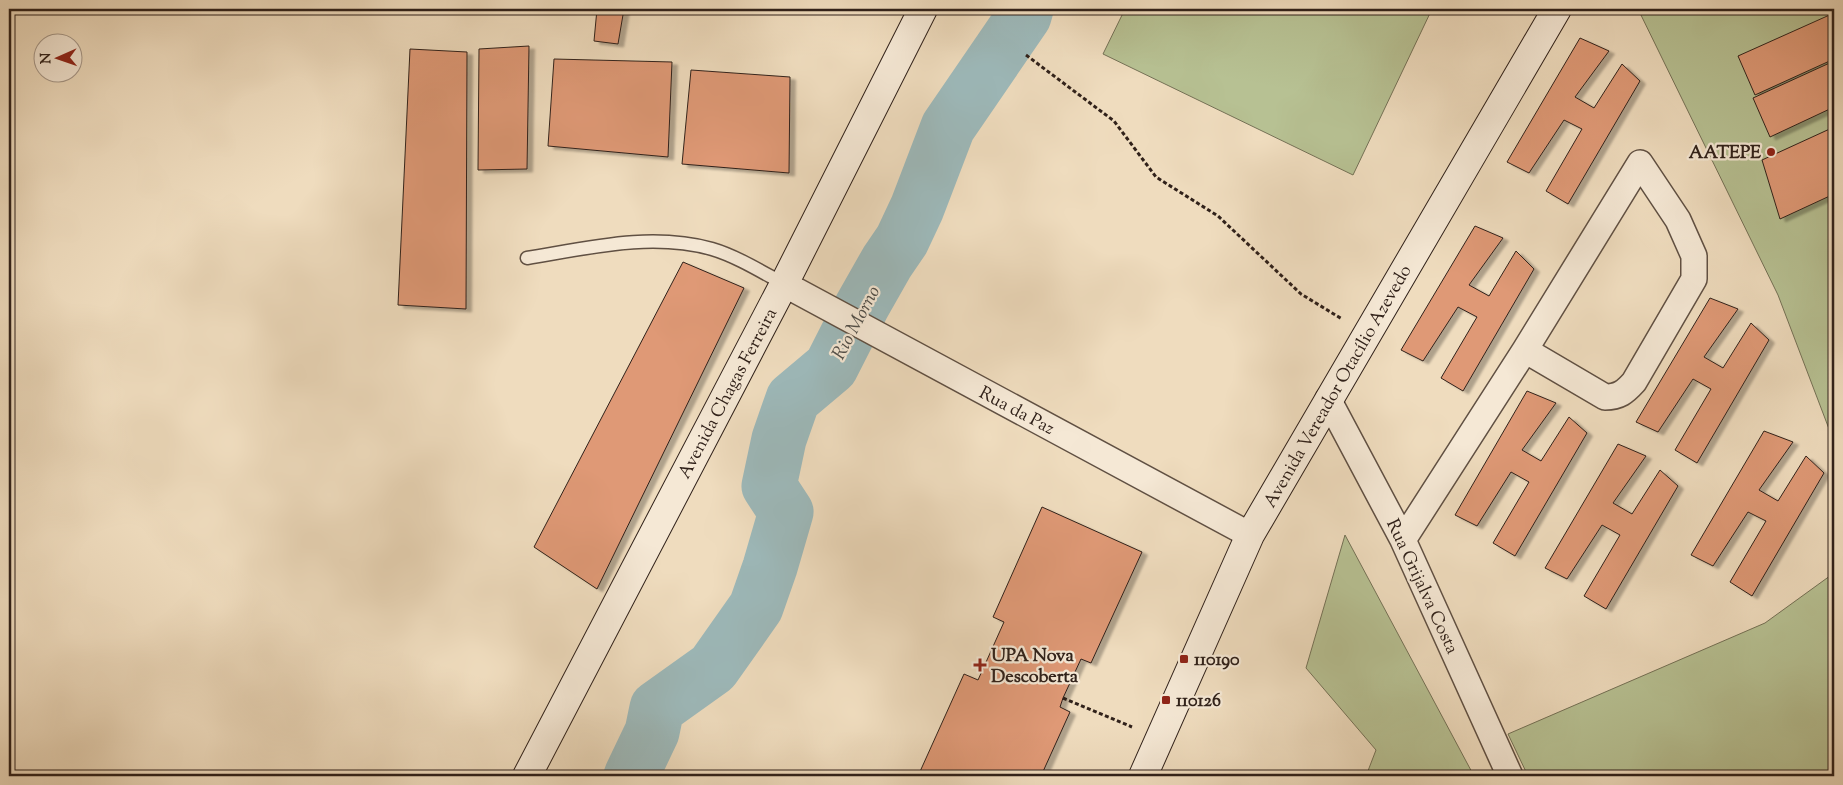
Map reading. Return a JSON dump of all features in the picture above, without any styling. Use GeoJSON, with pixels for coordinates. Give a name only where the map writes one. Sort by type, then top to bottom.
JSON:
{"type":"FeatureCollection","features":[{"type":"Feature","properties":{"kind":"main road","name":"Avenida Chagas Ferreira"},"geometry":{"type":"LineString","coordinates":[[527,776],[795,290],[923,9]]}},
{"type":"Feature","properties":{"kind":"main road","name":"Avenida Vereador Otacílio Azevedo"},"geometry":{"type":"LineString","coordinates":[[1143,776],[1250,535],[1557,9]]}},
{"type":"Feature","properties":{"kind":"street"},"geometry":{"type":"LineString","coordinates":[[1402,540],[1525,350],[1640,163],[1678,220],[1694,256],[1694,279],[1634,382],[1625,392],[1616,397],[1605,397],[1525,350]]}},
{"type":"Feature","properties":{"kind":"street","name":"Rua da Paz"},"geometry":{"type":"LineString","coordinates":[[795,290],[1250,535]]}},
{"type":"Feature","properties":{"kind":"street","name":"Rua Grijalva Costa"},"geometry":{"type":"LineString","coordinates":[[1328,399],[1402,540],[1510,776]]}},
{"type":"Feature","properties":{"kind":"lane"},"geometry":{"type":"LineString","coordinates":[[527,258],[622,242],[669,242],[714,249],[795,290]]}},
{"type":"Feature","properties":{"kind":"path"},"geometry":{"type":"LineString","coordinates":[[1026,55],[1114,122],[1156,177],[1218,216],[1301,294],[1366,334]]}},
{"type":"Feature","properties":{"kind":"path"},"geometry":{"type":"LineString","coordinates":[[1063,698],[1159,739]]}},
{"type":"Feature","properties":{"kind":"green space"},"geometry":{"type":"Polygon","coordinates":[[[1125,9],[1432,9],[1353,175],[1103,54],[1125,9]]]}},
{"type":"Feature","properties":{"kind":"green space","name":"AATEPE"},"geometry":{"type":"Polygon","coordinates":[[[1638,9],[1834,9],[1834,442],[1778,295],[1638,9]]]}},
{"type":"Feature","properties":{"kind":"green space"},"geometry":{"type":"Polygon","coordinates":[[[1345,535],[1474,776],[1366,776],[1376,750],[1306,668],[1345,535]]]}},
{"type":"Feature","properties":{"kind":"green space"},"geometry":{"type":"Polygon","coordinates":[[[1834,573],[1834,776],[1528,776],[1508,734],[1765,623],[1834,573]]]}},
{"type":"Feature","properties":{"kind":"building"},"geometry":{"type":"Polygon","coordinates":[[[597,9],[624,9],[618,44],[594,41],[597,9]]]}},
{"type":"Feature","properties":{"kind":"building"},"geometry":{"type":"Polygon","coordinates":[[[1834,13],[1834,59],[1755,95],[1738,56],[1834,13]]]}},
{"type":"Feature","properties":{"kind":"building"},"geometry":{"type":"Polygon","coordinates":[[[1580,38],[1609,51],[1575,97],[1594,108],[1622,64],[1640,81],[1568,204],[1546,191],[1582,129],[1564,120],[1529,173],[1507,162],[1580,38]]]}},
{"type":"Feature","properties":{"kind":"building"},"geometry":{"type":"Polygon","coordinates":[[[529,46],[527,169],[478,170],[479,49],[529,46]]]}},
{"type":"Feature","properties":{"kind":"building"},"geometry":{"type":"Polygon","coordinates":[[[410,49],[467,52],[466,309],[398,305],[410,49]]]}},
{"type":"Feature","properties":{"kind":"building"},"geometry":{"type":"Polygon","coordinates":[[[554,59],[672,62],[668,157],[548,146],[554,59]]]}},
{"type":"Feature","properties":{"kind":"building"},"geometry":{"type":"Polygon","coordinates":[[[1834,61],[1834,107],[1770,137],[1753,98],[1834,61]]]}},
{"type":"Feature","properties":{"kind":"building"},"geometry":{"type":"Polygon","coordinates":[[[691,70],[790,77],[789,173],[682,164],[691,70]]]}},
{"type":"Feature","properties":{"kind":"building"},"geometry":{"type":"Polygon","coordinates":[[[1834,127],[1834,194],[1780,219],[1762,160],[1834,127]]]}},
{"type":"Feature","properties":{"kind":"building"},"geometry":{"type":"Polygon","coordinates":[[[1475,226],[1503,238],[1469,285],[1489,296],[1516,251],[1534,269],[1463,391],[1441,378],[1477,317],[1458,307],[1423,361],[1401,350],[1475,226]]]}},
{"type":"Feature","properties":{"kind":"building"},"geometry":{"type":"Polygon","coordinates":[[[683,262],[744,288],[597,589],[534,547],[683,262]]]}},
{"type":"Feature","properties":{"kind":"building"},"geometry":{"type":"Polygon","coordinates":[[[1710,298],[1738,309],[1704,357],[1723,368],[1751,323],[1769,340],[1697,463],[1675,450],[1711,389],[1693,379],[1658,432],[1636,422],[1710,298]]]}},
{"type":"Feature","properties":{"kind":"building"},"geometry":{"type":"Polygon","coordinates":[[[1527,391],[1556,403],[1522,450],[1541,461],[1569,417],[1587,433],[1515,556],[1493,543],[1529,482],[1511,472],[1477,526],[1455,515],[1527,391]]]}},
{"type":"Feature","properties":{"kind":"building"},"geometry":{"type":"Polygon","coordinates":[[[1764,431],[1793,442],[1759,490],[1778,501],[1806,456],[1824,473],[1752,596],[1730,582],[1766,521],[1748,512],[1713,566],[1691,555],[1764,431]]]}},
{"type":"Feature","properties":{"kind":"building"},"geometry":{"type":"Polygon","coordinates":[[[1618,444],[1646,456],[1613,503],[1632,514],[1660,470],[1678,486],[1606,609],[1584,596],[1620,535],[1602,525],[1567,579],[1545,568],[1618,444]]]}},
{"type":"Feature","properties":{"kind":"building"},"geometry":{"type":"Polygon","coordinates":[[[1042,507],[1142,552],[1091,663],[1081,659],[1063,698],[1060,707],[1070,712],[1041,776],[918,776],[964,674],[978,680],[1004,622],[993,617],[1042,507]]]}},
{"type":"Feature","properties":{"kind":"waterway","name":"Rio Morno"},"geometry":{"type":"LineString","coordinates":[[631,776],[652,732],[657,708],[713,668],[756,607],[786,512],[769,486],[779,439],[793,399],[831,367],[862,306],[902,240],[917,208],[948,127],[1024,16],[1026,9]]}},
{"type":"Feature","properties":{"kind":"place","name":"AATEPE"},"geometry":{"type":"Point","coordinates":[1771,152]}},
{"type":"Feature","properties":{"kind":"place","name":"110190"},"geometry":{"type":"Point","coordinates":[1184,659]}},
{"type":"Feature","properties":{"kind":"place","name":"UPA Nova Descoberta"},"geometry":{"type":"Point","coordinates":[980,665]}},
{"type":"Feature","properties":{"kind":"place","name":"110126"},"geometry":{"type":"Point","coordinates":[1166,700]}}]}
